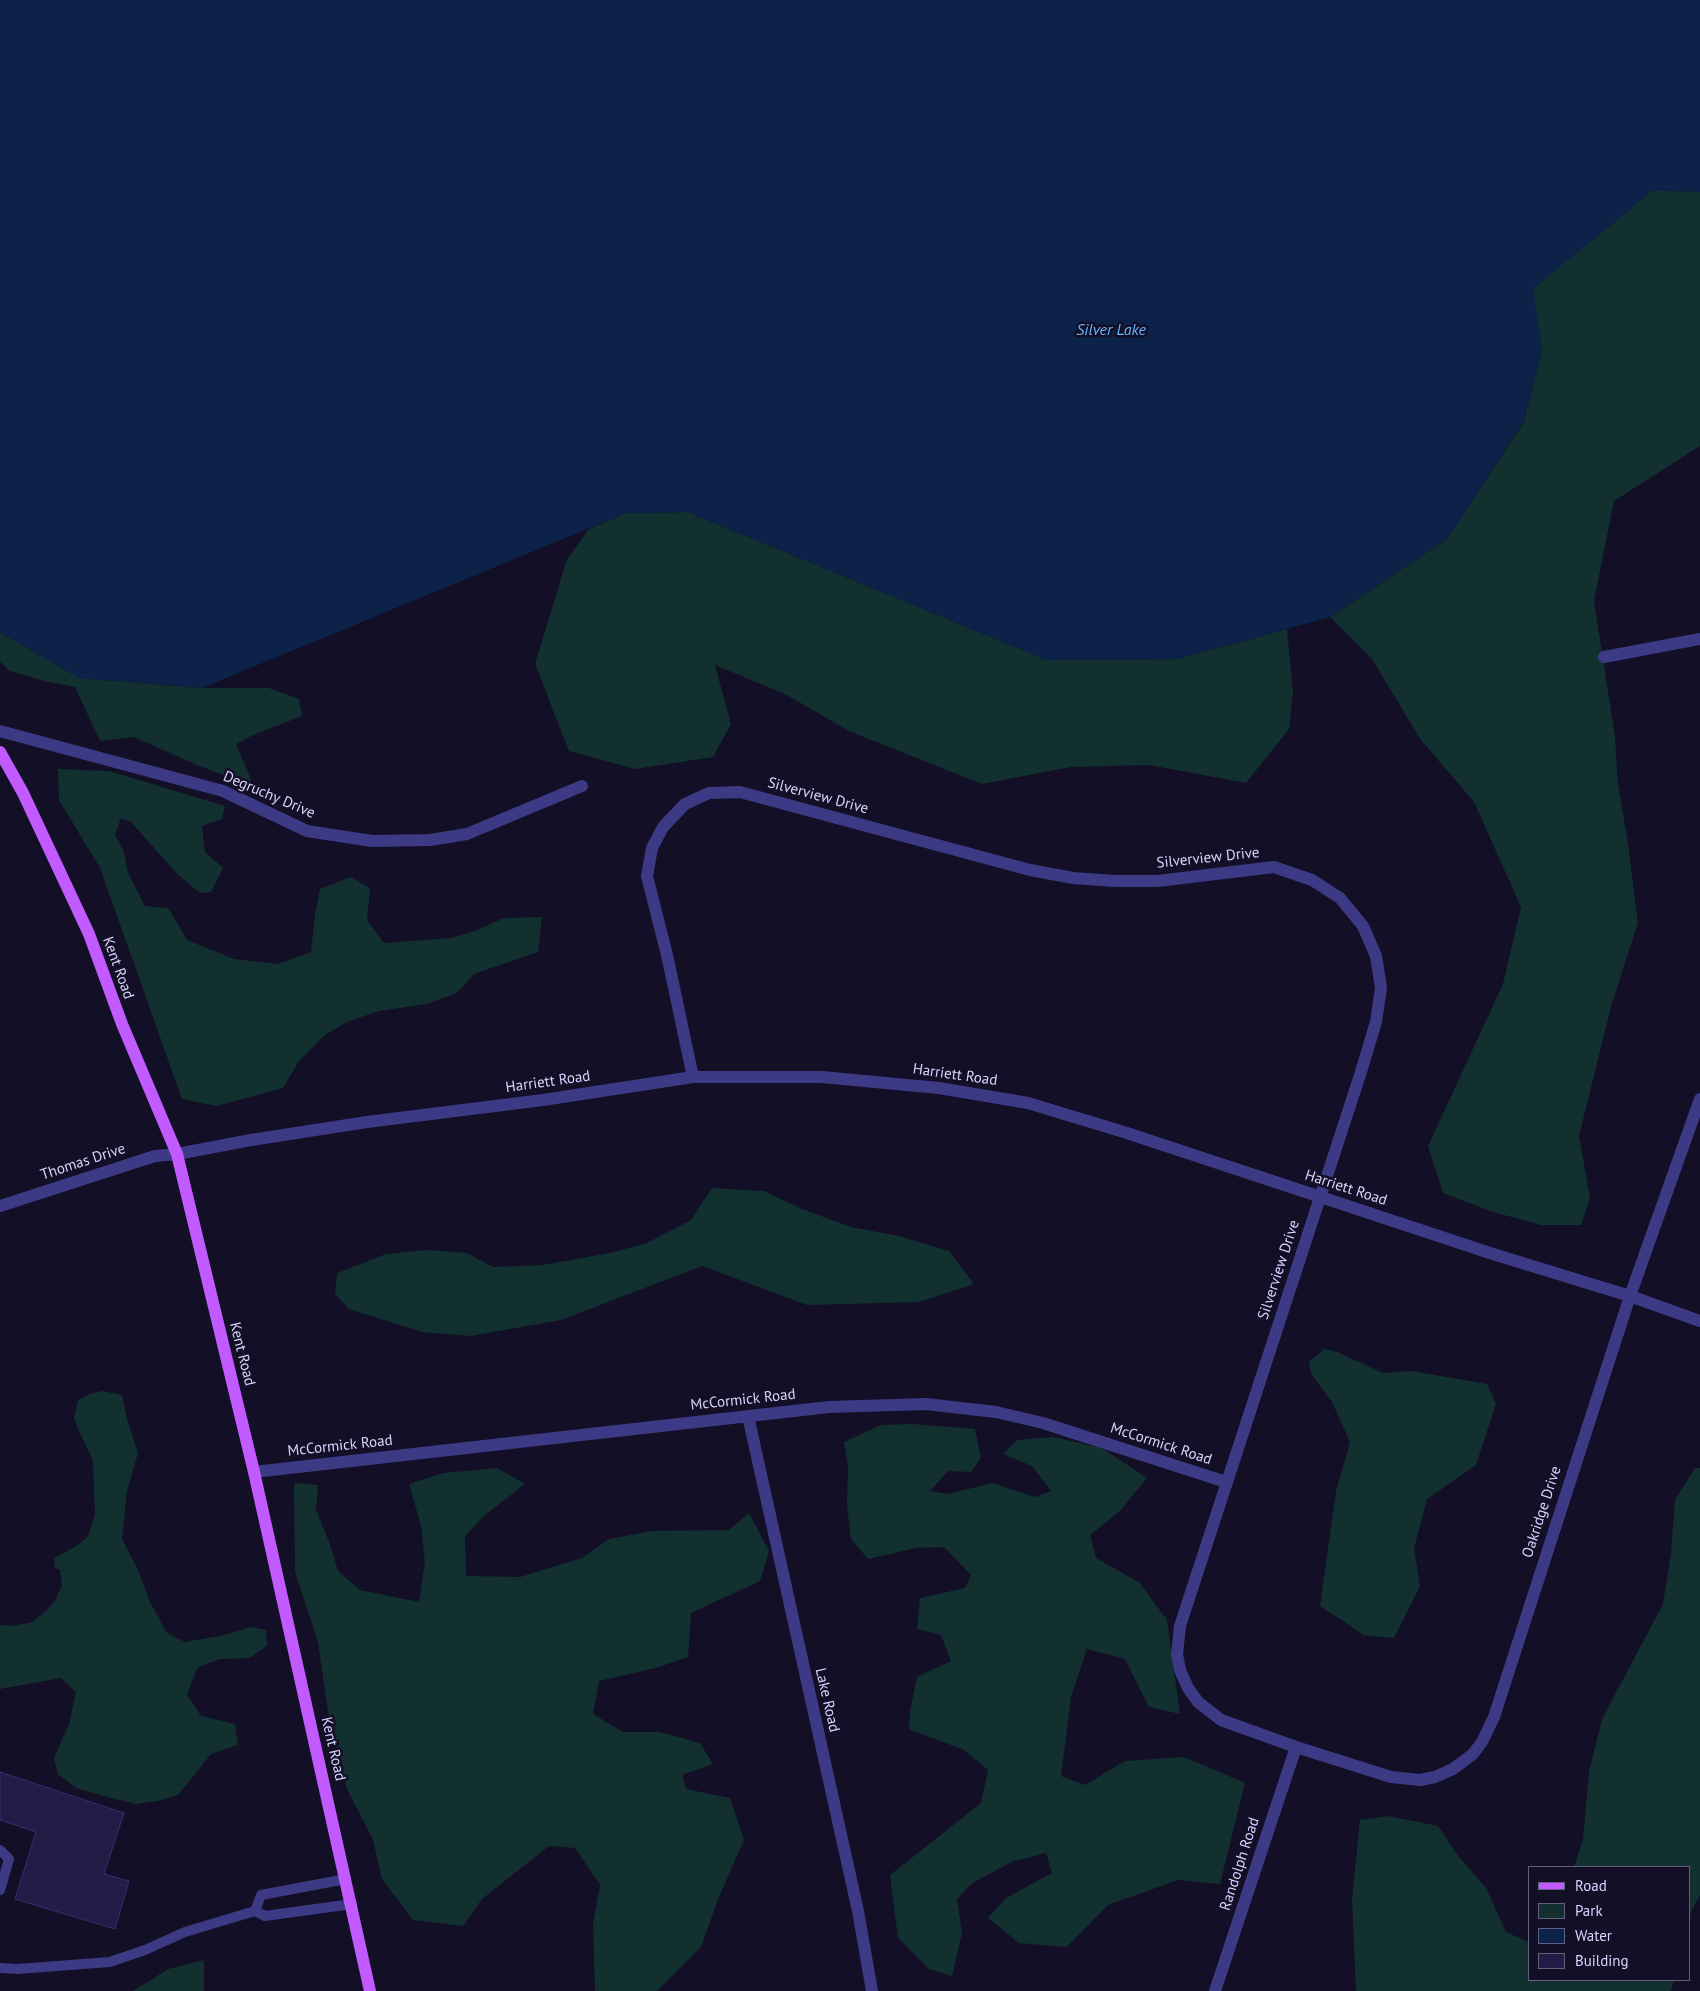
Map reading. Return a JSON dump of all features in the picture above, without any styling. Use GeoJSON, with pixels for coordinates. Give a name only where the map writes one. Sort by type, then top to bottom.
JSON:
{"type":"FeatureCollection","features":[{"type":"Feature","properties":{"kind":"main road","name":"Kent Road"},"geometry":{"type":"LineString","coordinates":[[0,752],[23,793],[89,934],[122,1024],[177,1154],[254,1472],[370,1991]]}},
{"type":"Feature","properties":{"kind":"street"},"geometry":{"type":"LineString","coordinates":[[1604,657],[1700,639]]}},
{"type":"Feature","properties":{"kind":"street","name":"Degruchy Drive"},"geometry":{"type":"LineString","coordinates":[[0,731],[223,791],[307,831],[372,841],[430,840],[467,834],[582,786]]}},
{"type":"Feature","properties":{"kind":"street","name":"Silverview Drive"},"geometry":{"type":"LineString","coordinates":[[693,1077],[667,955],[647,876],[652,848],[663,827],[685,804],[708,793],[740,792],[958,849],[1030,870],[1073,878],[1115,881],[1158,881],[1274,867],[1312,880],[1340,898],[1363,926],[1376,956],[1381,988],[1376,1022],[1366,1058],[1180,1626],[1177,1654],[1180,1670],[1188,1688],[1198,1702],[1209,1712],[1234,1726],[1296,1747]]}},
{"type":"Feature","properties":{"kind":"street","name":"Harriett Road"},"geometry":{"type":"LineString","coordinates":[[177,1154],[251,1140],[367,1122],[543,1100],[693,1077],[822,1077],[939,1088],[1028,1103],[1126,1133],[1494,1254],[1630,1296],[1700,1321]]}},
{"type":"Feature","properties":{"kind":"street","name":"Oakridge Drive"},"geometry":{"type":"LineString","coordinates":[[1296,1747],[1391,1777],[1420,1780],[1435,1777],[1453,1769],[1472,1754],[1482,1742],[1494,1717],[1630,1296],[1700,1099]]}},
{"type":"Feature","properties":{"kind":"street","name":"Thomas Drive"},"geometry":{"type":"LineString","coordinates":[[0,1206],[155,1156],[177,1154]]}},
{"type":"Feature","properties":{"kind":"street","name":"McCormick Road"},"geometry":{"type":"LineString","coordinates":[[254,1472],[748,1416],[858,1405],[926,1404],[969,1408],[1043,1423],[1226,1482]]}},
{"type":"Feature","properties":{"kind":"street","name":"Lake Road"},"geometry":{"type":"LineString","coordinates":[[748,1416],[858,1911],[872,1991]]}},
{"type":"Feature","properties":{"kind":"street","name":"Randolph Road"},"geometry":{"type":"LineString","coordinates":[[1215,1991],[1296,1747]]}},
{"type":"Feature","properties":{"kind":"lane"},"geometry":{"type":"LineString","coordinates":[[0,1850],[9,1859],[0,1890]]}},
{"type":"Feature","properties":{"kind":"lane"},"geometry":{"type":"LineString","coordinates":[[254,1911],[262,1895],[346,1879]]}},
{"type":"Feature","properties":{"kind":"lane"},"geometry":{"type":"LineString","coordinates":[[0,1968],[17,1969],[110,1962],[145,1950],[185,1932],[254,1911],[265,1916],[352,1904]]}},
{"type":"Feature","properties":{"kind":"green space"},"geometry":{"type":"Polygon","coordinates":[[[1653,190],[1700,192],[1700,446],[1614,501],[1594,601],[1615,737],[1618,784],[1638,923],[1612,1003],[1579,1136],[1590,1198],[1581,1225],[1541,1225],[1493,1212],[1443,1193],[1428,1146],[1503,984],[1521,907],[1474,802],[1421,740],[1372,659],[1330,617],[1448,538],[1524,421],[1542,351],[1532,289],[1653,190]]]}},
{"type":"Feature","properties":{"kind":"green space"},"geometry":{"type":"Polygon","coordinates":[[[688,512],[1047,660],[1177,659],[1287,629],[1293,693],[1289,729],[1246,783],[1149,765],[1071,767],[982,784],[849,731],[785,694],[715,665],[731,724],[713,757],[635,769],[569,751],[535,664],[567,559],[589,529],[626,513],[688,512]]]}},
{"type":"Feature","properties":{"kind":"green space"},"geometry":{"type":"Polygon","coordinates":[[[0,632],[79,678],[202,688],[269,688],[299,699],[302,716],[251,736],[236,744],[251,779],[252,786],[197,765],[134,737],[100,741],[75,687],[44,681],[10,671],[0,662],[0,632]]]}},
{"type":"Feature","properties":{"kind":"green space"},"geometry":{"type":"Polygon","coordinates":[[[58,769],[109,771],[225,806],[222,819],[202,826],[205,852],[223,868],[211,892],[200,893],[177,874],[131,822],[121,818],[115,835],[124,852],[128,873],[145,906],[168,908],[187,940],[234,959],[278,964],[311,952],[320,889],[351,877],[370,888],[367,920],[384,943],[450,938],[475,931],[504,918],[542,917],[538,952],[474,974],[457,993],[427,1004],[379,1011],[347,1022],[325,1035],[299,1061],[283,1088],[217,1106],[182,1099],[100,868],[59,800],[58,769]]]}},
{"type":"Feature","properties":{"kind":"green space"},"geometry":{"type":"Polygon","coordinates":[[[712,1188],[764,1191],[802,1209],[851,1227],[899,1236],[949,1251],[974,1284],[919,1302],[807,1305],[702,1266],[561,1320],[471,1336],[422,1332],[349,1309],[335,1294],[337,1273],[386,1254],[427,1250],[467,1253],[493,1267],[542,1265],[610,1253],[647,1243],[691,1220],[712,1188]]]}},
{"type":"Feature","properties":{"kind":"green space"},"geometry":{"type":"Polygon","coordinates":[[[1325,1349],[1337,1352],[1383,1373],[1412,1371],[1487,1384],[1496,1404],[1476,1465],[1427,1499],[1414,1548],[1420,1586],[1394,1638],[1364,1635],[1320,1606],[1336,1491],[1350,1442],[1332,1402],[1311,1374],[1309,1361],[1325,1349]]]}},
{"type":"Feature","properties":{"kind":"green space"},"geometry":{"type":"Polygon","coordinates":[[[102,1391],[122,1395],[127,1419],[138,1453],[127,1491],[122,1539],[138,1570],[150,1602],[167,1633],[185,1642],[224,1635],[251,1627],[266,1630],[267,1646],[249,1658],[220,1659],[197,1668],[187,1695],[201,1716],[235,1724],[238,1745],[211,1754],[178,1795],[158,1801],[136,1804],[76,1788],[58,1774],[54,1758],[69,1724],[76,1692],[61,1678],[0,1689],[0,1625],[14,1626],[32,1622],[46,1611],[55,1601],[62,1585],[60,1570],[55,1568],[54,1558],[78,1545],[88,1536],[95,1515],[93,1460],[74,1418],[78,1400],[89,1394],[102,1391]]]}},
{"type":"Feature","properties":{"kind":"green space"},"geometry":{"type":"Polygon","coordinates":[[[913,1424],[975,1429],[981,1458],[971,1472],[948,1471],[930,1491],[948,1494],[992,1483],[1035,1497],[1051,1491],[1032,1466],[1003,1454],[1017,1440],[1053,1437],[1102,1448],[1147,1478],[1120,1511],[1090,1535],[1096,1558],[1140,1583],[1167,1620],[1180,1714],[1149,1707],[1125,1659],[1087,1649],[1071,1697],[1061,1776],[1085,1785],[1125,1761],[1184,1757],[1245,1783],[1220,1884],[1178,1880],[1108,1905],[1067,1947],[1019,1943],[988,1918],[1006,1898],[1052,1873],[1046,1853],[1014,1861],[972,1883],[957,1899],[962,1933],[952,1976],[929,1969],[898,1938],[890,1875],[981,1803],[988,1770],[964,1750],[909,1729],[910,1711],[917,1677],[951,1661],[941,1635],[917,1629],[920,1598],[965,1588],[971,1575],[944,1547],[916,1548],[868,1559],[851,1539],[847,1504],[848,1467],[844,1442],[881,1425],[913,1424]]]}},
{"type":"Feature","properties":{"kind":"green space"},"geometry":{"type":"Polygon","coordinates":[[[497,1468],[525,1484],[484,1516],[465,1536],[466,1576],[520,1577],[582,1558],[609,1539],[652,1531],[729,1530],[749,1513],[769,1551],[760,1581],[691,1613],[688,1657],[656,1668],[599,1681],[593,1714],[623,1732],[659,1732],[700,1743],[713,1764],[682,1775],[686,1789],[730,1798],[744,1840],[719,1897],[701,1947],[657,1991],[595,1991],[593,1924],[600,1885],[575,1848],[549,1846],[482,1899],[463,1926],[413,1920],[382,1879],[373,1840],[347,1789],[330,1725],[318,1642],[295,1572],[294,1483],[318,1485],[316,1510],[330,1544],[338,1571],[360,1590],[419,1602],[425,1562],[421,1526],[409,1484],[443,1473],[497,1468]]]}},
{"type":"Feature","properties":{"kind":"green space"},"geometry":{"type":"Polygon","coordinates":[[[1695,1468],[1700,1468],[1700,1895],[1690,1917],[1690,1866],[1574,1866],[1583,1839],[1589,1771],[1602,1719],[1663,1604],[1671,1554],[1675,1500],[1695,1468]]]}},
{"type":"Feature","properties":{"kind":"green space"},"geometry":{"type":"Polygon","coordinates":[[[1389,1816],[1438,1826],[1459,1857],[1486,1888],[1506,1932],[1528,1942],[1528,1981],[1674,1981],[1671,1991],[1356,1991],[1352,1899],[1360,1820],[1389,1816]]]}},
{"type":"Feature","properties":{"kind":"green space"},"geometry":{"type":"Polygon","coordinates":[[[204,1960],[204,1991],[133,1991],[168,1969],[204,1960]]]}},
{"type":"Feature","properties":{"kind":"water","name":"Silver Lake"},"geometry":{"type":"Polygon","coordinates":[[[0,0],[1700,0],[1700,192],[1653,190],[1533,289],[1542,351],[1524,420],[1448,538],[1330,617],[1177,659],[1047,660],[688,512],[626,513],[202,688],[79,678],[0,632],[0,0]]]}},
{"type":"Feature","properties":{"kind":"building"},"geometry":{"type":"Polygon","coordinates":[[[0,1772],[124,1813],[104,1874],[129,1881],[115,1929],[15,1899],[36,1832],[0,1820],[0,1772]]]}}]}
